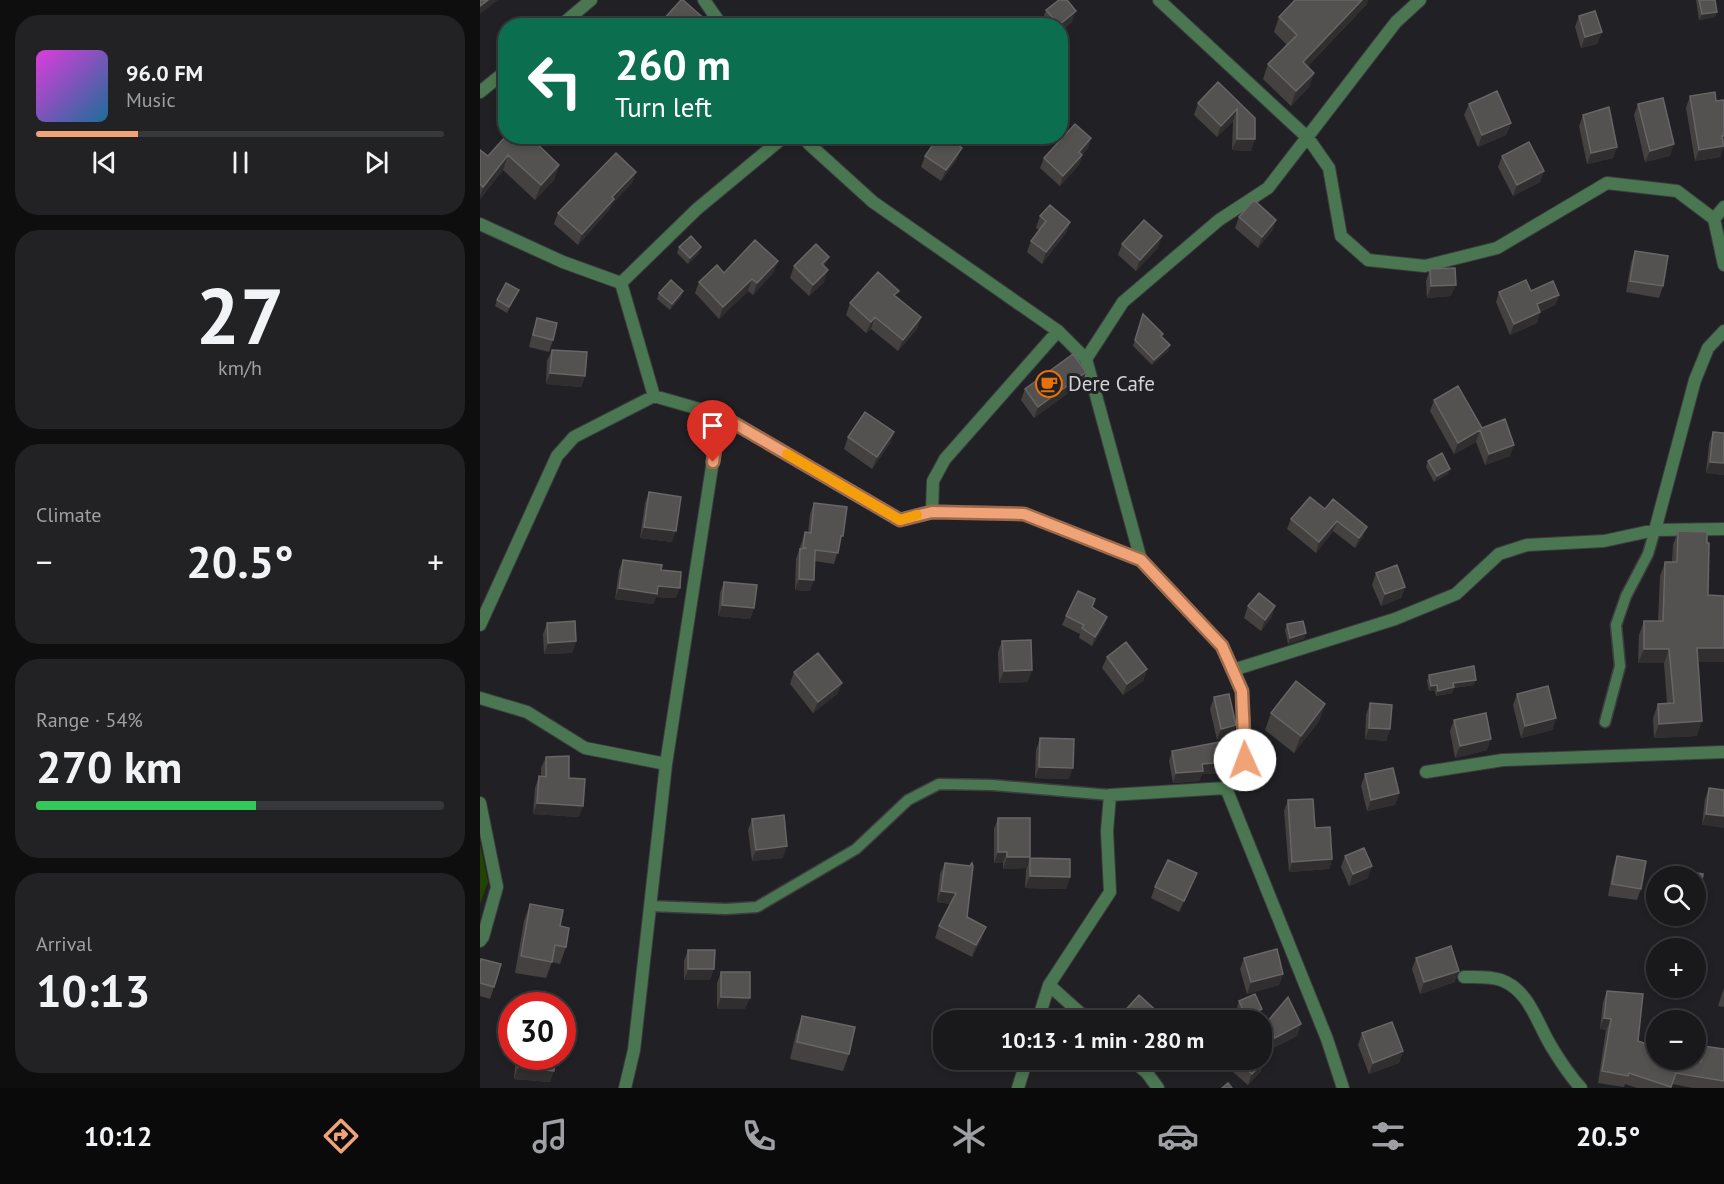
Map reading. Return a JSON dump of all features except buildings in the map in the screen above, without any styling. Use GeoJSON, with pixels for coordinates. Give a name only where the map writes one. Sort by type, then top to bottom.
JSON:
{"type":"FeatureCollection","features":[{"type":"Feature","properties":{"kind":"street"},"geometry":{"type":"LineString","coordinates":[[570,18],[591,0]]}},
{"type":"Feature","properties":{"kind":"street"},"geometry":{"type":"LineString","coordinates":[[704,0],[716,18]]}},
{"type":"Feature","properties":{"kind":"street"},"geometry":{"type":"LineString","coordinates":[[1159,0],[1308,138],[1329,168],[1341,236],[1368,260],[1425,266],[1497,248],[1607,183],[1677,191],[1714,219],[1724,265]]}},
{"type":"Feature","properties":{"kind":"street"},"geometry":{"type":"LineString","coordinates":[[1086,359],[1123,302],[1219,220],[1268,188],[1396,22],[1420,0]]}},
{"type":"Feature","properties":{"kind":"street"},"geometry":{"type":"LineString","coordinates":[[480,92],[498,77]]}},
{"type":"Feature","properties":{"kind":"street"},"geometry":{"type":"LineString","coordinates":[[621,283],[697,208],[775,144]]}},
{"type":"Feature","properties":{"kind":"street"},"geometry":{"type":"LineString","coordinates":[[809,144],[873,202],[1058,331],[1086,359],[1141,560]]}},
{"type":"Feature","properties":{"kind":"street"},"geometry":{"type":"LineString","coordinates":[[1714,219],[1724,207]]}},
{"type":"Feature","properties":{"kind":"street"},"geometry":{"type":"LineString","coordinates":[[480,224],[563,262],[621,283]]}},
{"type":"Feature","properties":{"kind":"street"},"geometry":{"type":"LineString","coordinates":[[621,283],[654,396]]}},
{"type":"Feature","properties":{"kind":"street"},"geometry":{"type":"LineString","coordinates":[[932,512],[933,480],[945,459],[1058,331]]}},
{"type":"Feature","properties":{"kind":"street"},"geometry":{"type":"LineString","coordinates":[[1655,530],[1695,380],[1708,348],[1724,331]]}},
{"type":"Feature","properties":{"kind":"street"},"geometry":{"type":"LineString","coordinates":[[480,625],[557,456],[574,436],[654,396],[720,415],[900,520],[932,512],[1024,514],[1141,560],[1222,646],[1242,691],[1245,760],[1226,788]]}},
{"type":"Feature","properties":{"kind":"street"},"geometry":{"type":"LineString","coordinates":[[625,1088],[634,1050],[666,764],[720,415]]}},
{"type":"Feature","properties":{"kind":"street"},"geometry":{"type":"LineString","coordinates":[[1233,670],[1395,619],[1456,594],[1499,554],[1527,545],[1604,541],[1655,530],[1724,529]]}},
{"type":"Feature","properties":{"kind":"street"},"geometry":{"type":"LineString","coordinates":[[480,698],[527,712],[585,748],[666,764]]}},
{"type":"Feature","properties":{"kind":"street"},"geometry":{"type":"LineString","coordinates":[[1426,772],[1503,760],[1724,752]]}},
{"type":"Feature","properties":{"kind":"street"},"geometry":{"type":"LineString","coordinates":[[1041,1010],[1049,985],[1110,891],[1107,831],[1110,795],[1226,788]]}},
{"type":"Feature","properties":{"kind":"street"},"geometry":{"type":"LineString","coordinates":[[1226,788],[1327,1039],[1343,1088]]}},
{"type":"Feature","properties":{"kind":"street"},"geometry":{"type":"LineString","coordinates":[[480,803],[497,887],[480,941]]}},
{"type":"Feature","properties":{"kind":"street"},"geometry":{"type":"LineString","coordinates":[[1464,977],[1503,980],[1529,1003],[1565,1070],[1581,1088]]}},
{"type":"Feature","properties":{"kind":"street"},"geometry":{"type":"LineString","coordinates":[[1049,985],[1077,1010]]}},
{"type":"Feature","properties":{"kind":"street"},"geometry":{"type":"LineString","coordinates":[[1018,1088],[1023,1070]]}},
{"type":"Feature","properties":{"kind":"street"},"geometry":{"type":"LineString","coordinates":[[1144,1070],[1158,1088]]}},
{"type":"Feature","properties":{"kind":"lane"},"geometry":{"type":"LineString","coordinates":[[1605,722],[1620,666],[1617,625],[1626,596],[1648,554],[1655,530]]}},
{"type":"Feature","properties":{"kind":"lane"},"geometry":{"type":"LineString","coordinates":[[650,906],[726,909],[757,907],[856,849],[908,800],[939,783],[1110,795]]}},
{"type":"Feature","properties":{"kind":"green space"},"geometry":{"type":"Polygon","coordinates":[[[480,844],[488,882],[480,904],[480,844]]]}},
{"type":"Feature","properties":{"kind":"slow traffic"},"geometry":{"type":"LineString","coordinates":[[787,454],[900,520],[917,515]]}},
{"type":"Feature","properties":{"kind":"place","name":"Dere Cafe"},"geometry":{"type":"Point","coordinates":[1049,384]}},
{"type":"Feature","properties":{"kind":"route"},"geometry":{"type":"LineString","coordinates":[[713,462],[720,415],[900,520],[932,512],[1024,514],[1141,560],[1222,646],[1242,691],[1245,760]]}}]}
